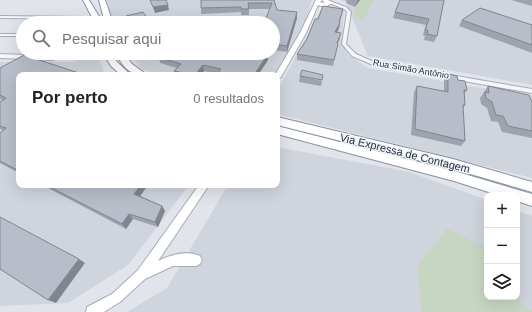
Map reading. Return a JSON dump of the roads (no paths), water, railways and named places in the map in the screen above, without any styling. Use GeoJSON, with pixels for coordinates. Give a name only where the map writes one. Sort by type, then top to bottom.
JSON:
{"type":"FeatureCollection","features":[{"type":"Feature","properties":{"kind":"highway"},"geometry":{"type":"LineString","coordinates":[[86,0],[95,16]]}},
{"type":"Feature","properties":{"kind":"highway"},"geometry":{"type":"LineString","coordinates":[[102,0],[107,16]]}},
{"type":"Feature","properties":{"kind":"highway"},"geometry":{"type":"LineString","coordinates":[[111,60],[123,72]]}},
{"type":"Feature","properties":{"kind":"highway"},"geometry":{"type":"LineString","coordinates":[[123,60],[137,72]]}},
{"type":"Feature","properties":{"kind":"highway","name":"Via Expressa de Contagem"},"geometry":{"type":"LineString","coordinates":[[280,122],[453,164],[532,187]]}},
{"type":"Feature","properties":{"kind":"highway","name":"Via Expressa de Contagem"},"geometry":{"type":"LineString","coordinates":[[280,131],[454,176],[532,200]]}},
{"type":"Feature","properties":{"kind":"street"},"geometry":{"type":"LineString","coordinates":[[280,72],[313,13],[317,1],[326,2]]}},
{"type":"Feature","properties":{"kind":"street"},"geometry":{"type":"LineString","coordinates":[[313,13],[326,2]]}},
{"type":"Feature","properties":{"kind":"street","name":"Rua Simão Antônio"},"geometry":{"type":"LineString","coordinates":[[326,2],[345,8],[349,12],[344,44],[349,51],[361,59],[373,63],[532,91]]}},
{"type":"Feature","properties":{"kind":"street"},"geometry":{"type":"LineString","coordinates":[[0,17],[16,17]]}},
{"type":"Feature","properties":{"kind":"street"},"geometry":{"type":"LineString","coordinates":[[0,35],[16,35]]}},
{"type":"Feature","properties":{"kind":"street"},"geometry":{"type":"LineString","coordinates":[[0,56],[16,57]]}},
{"type":"Feature","properties":{"kind":"street"},"geometry":{"type":"LineString","coordinates":[[92,312],[116,298],[142,274],[202,188]]}},
{"type":"Feature","properties":{"kind":"street"},"geometry":{"type":"LineString","coordinates":[[142,274],[172,260],[196,260]]}}]}
